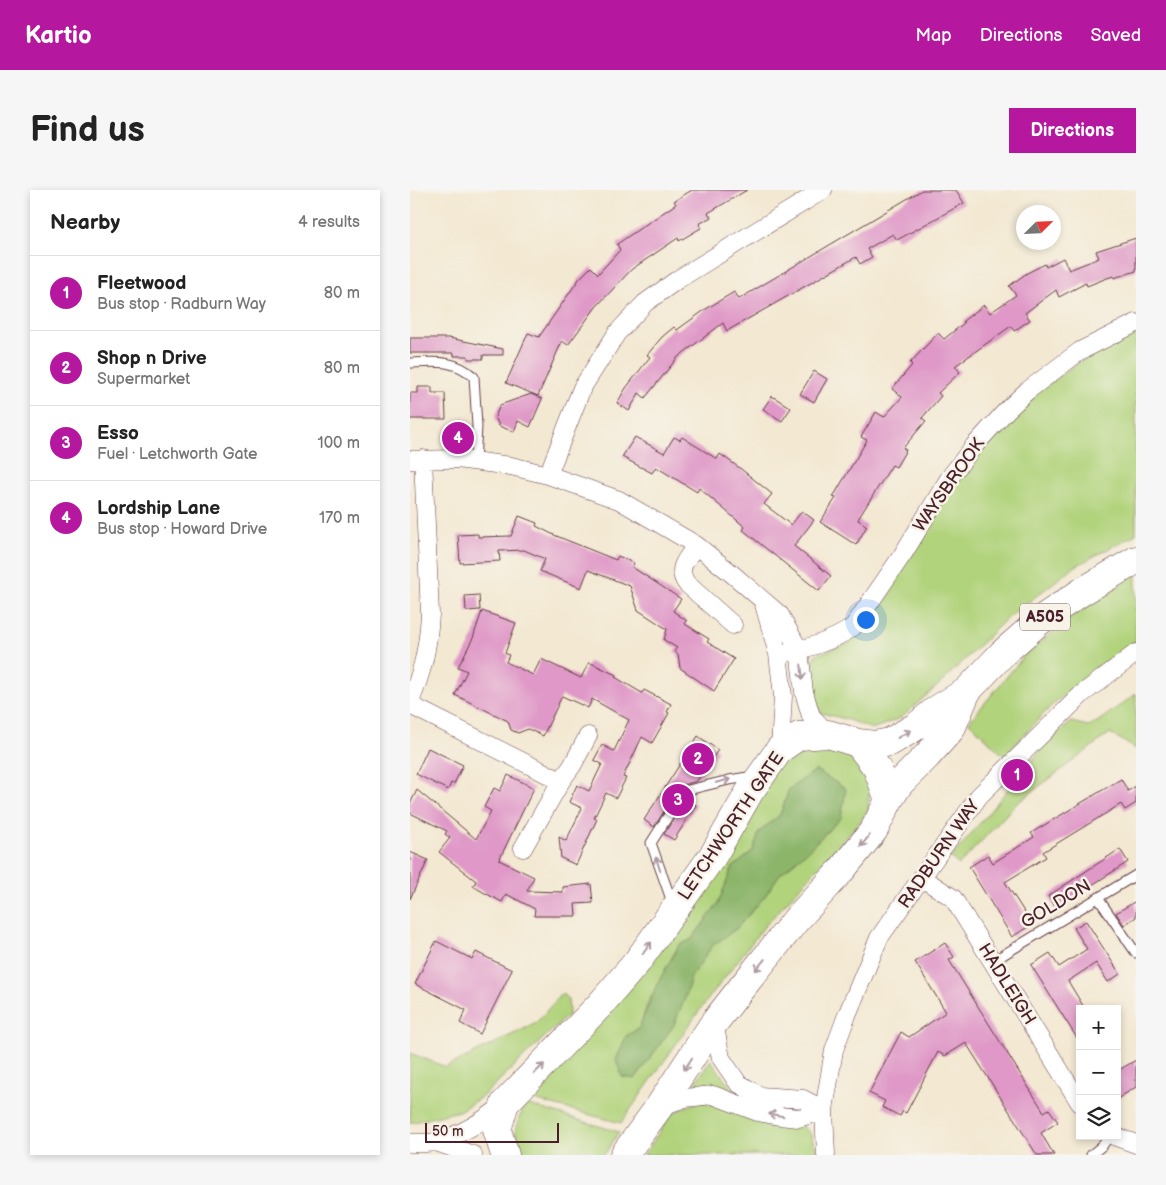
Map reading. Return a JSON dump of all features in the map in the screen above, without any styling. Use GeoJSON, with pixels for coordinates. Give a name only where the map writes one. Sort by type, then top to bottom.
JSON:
{"type":"FeatureCollection","features":[{"type":"Feature","properties":{"kind":"main road","name":"A505"},"geometry":{"type":"LineString","coordinates":[[858,743],[875,745],[890,742],[917,726],[936,710],[967,692],[1003,653],[1043,618],[1083,590],[1136,560]]}},
{"type":"Feature","properties":{"kind":"main road","name":"A505"},"geometry":{"type":"LineString","coordinates":[[889,800],[899,784],[951,729],[967,692]]}},
{"type":"Feature","properties":{"kind":"main road","name":"LETCHWORTH GATE"},"geometry":{"type":"LineString","coordinates":[[505,1155],[497,1130],[505,1103],[599,1006],[638,962],[714,854],[750,792],[780,749],[799,736],[828,734],[858,743]]}},
{"type":"Feature","properties":{"kind":"main road"},"geometry":{"type":"LineString","coordinates":[[624,1155],[659,1107],[714,1023],[796,920],[839,873],[874,830],[889,800],[877,768],[858,743]]}},
{"type":"Feature","properties":{"kind":"street"},"geometry":{"type":"LineString","coordinates":[[548,475],[582,388],[616,333],[645,303],[677,280],[823,190]]}},
{"type":"Feature","properties":{"kind":"street","name":"WAYSBROOK"},"geometry":{"type":"LineString","coordinates":[[778,654],[799,650],[842,635],[853,627],[903,554],[950,477],[974,446],[1020,398],[1080,351],[1136,322]]}},
{"type":"Feature","properties":{"kind":"street"},"geometry":{"type":"LineString","coordinates":[[561,781],[410,703],[422,673],[429,636],[430,614],[416,460],[457,459],[511,466],[548,475],[619,500],[696,546],[731,572],[780,615],[799,650],[804,692],[811,716],[828,734]]}},
{"type":"Feature","properties":{"kind":"street"},"geometry":{"type":"LineString","coordinates":[[696,546],[681,568],[681,574],[686,583],[733,625]]}},
{"type":"Feature","properties":{"kind":"street"},"geometry":{"type":"LineString","coordinates":[[763,601],[778,654],[783,696],[780,749]]}},
{"type":"Feature","properties":{"kind":"street","name":"RADBURN WAY"},"geometry":{"type":"LineString","coordinates":[[826,1155],[824,1110],[834,1050],[846,1015],[879,938],[979,796],[1082,694],[1136,653]]}},
{"type":"Feature","properties":{"kind":"street"},"geometry":{"type":"LineString","coordinates":[[523,848],[588,736]]}},
{"type":"Feature","properties":{"kind":"street","name":"HADLEIGH"},"geometry":{"type":"LineString","coordinates":[[922,878],[953,898],[1076,1096]]}},
{"type":"Feature","properties":{"kind":"street"},"geometry":{"type":"LineString","coordinates":[[714,1023],[721,1058],[738,1083],[760,1096],[803,1099],[824,1110]]}},
{"type":"Feature","properties":{"kind":"street"},"geometry":{"type":"LineString","coordinates":[[659,1107],[685,1098],[713,1095],[758,1112],[779,1116],[799,1118],[824,1110]]}},
{"type":"Feature","properties":{"kind":"street"},"geometry":{"type":"LineString","coordinates":[[410,1144],[436,1142],[466,1130],[488,1118],[505,1103]]}},
{"type":"Feature","properties":{"kind":"street"},"geometry":{"type":"LineString","coordinates":[[1121,1139],[1136,1144]]}},
{"type":"Feature","properties":{"kind":"street"},"geometry":{"type":"LineString","coordinates":[[436,1142],[473,1155]]}},
{"type":"Feature","properties":{"kind":"lane"},"geometry":{"type":"LineString","coordinates":[[410,362],[442,362],[465,368],[474,377],[475,462]]}},
{"type":"Feature","properties":{"kind":"lane"},"geometry":{"type":"LineString","coordinates":[[675,910],[651,843],[684,791],[762,774]]}},
{"type":"Feature","properties":{"kind":"lane","name":"GOLDON"},"geometry":{"type":"LineString","coordinates":[[992,962],[1136,875]]}},
{"type":"Feature","properties":{"kind":"lane"},"geometry":{"type":"LineString","coordinates":[[1098,898],[1136,953]]}},
{"type":"Feature","properties":{"kind":"lane"},"geometry":{"type":"LineString","coordinates":[[1091,1155],[1106,1140]]}},
{"type":"Feature","properties":{"kind":"green space"},"geometry":{"type":"Polygon","coordinates":[[[1136,331],[1136,534],[1074,567],[1005,620],[943,681],[901,718],[872,729],[846,719],[821,713],[811,684],[811,670],[815,655],[850,643],[970,461],[1011,415],[1049,383],[1091,354],[1136,331]]]}},
{"type":"Feature","properties":{"kind":"green space"},"geometry":{"type":"Polygon","coordinates":[[[1136,574],[1136,641],[1098,667],[1051,706],[1004,756],[969,722],[1024,656],[1067,620],[1136,574]]]}},
{"type":"Feature","properties":{"kind":"green space"},"geometry":{"type":"Polygon","coordinates":[[[1136,694],[1136,749],[1110,733],[1016,804],[959,865],[951,858],[1044,746],[1071,722],[1088,726],[1097,722],[1136,694]]]}},
{"type":"Feature","properties":{"kind":"green space"},"geometry":{"type":"Polygon","coordinates":[[[822,741],[846,749],[858,762],[870,784],[868,810],[858,824],[763,928],[699,1011],[621,1123],[530,1099],[551,1073],[779,759],[822,741]],[[789,789],[780,815],[759,832],[754,851],[732,868],[718,904],[691,940],[679,945],[647,1005],[639,1029],[685,998],[691,977],[712,946],[737,928],[765,896],[779,875],[841,818],[789,789]]]}},
{"type":"Feature","properties":{"kind":"green space"},"geometry":{"type":"Polygon","coordinates":[[[816,770],[846,789],[841,818],[779,875],[765,896],[737,928],[712,946],[691,977],[674,1025],[635,1079],[622,1077],[616,1060],[626,1036],[639,1028],[657,984],[679,945],[691,940],[718,904],[732,868],[753,851],[759,832],[780,815],[789,789],[816,770]]]}},
{"type":"Feature","properties":{"kind":"green space"},"geometry":{"type":"Polygon","coordinates":[[[562,993],[568,1000],[569,1014],[483,1096],[459,1111],[410,1123],[410,1053],[446,1067],[536,1023],[562,993]]]}},
{"type":"Feature","properties":{"kind":"green space"},"geometry":{"type":"Polygon","coordinates":[[[711,1060],[732,1089],[745,1098],[694,1084],[711,1060]]]}},
{"type":"Feature","properties":{"kind":"green space"},"geometry":{"type":"Polygon","coordinates":[[[716,1100],[798,1123],[810,1133],[818,1155],[644,1155],[672,1113],[693,1104],[716,1100]]]}},
{"type":"Feature","properties":{"kind":"green space"},"geometry":{"type":"Polygon","coordinates":[[[526,1104],[619,1132],[604,1155],[522,1155],[516,1140],[516,1129],[526,1104]]]}},
{"type":"Feature","properties":{"kind":"building"},"geometry":{"type":"Polygon","coordinates":[[[692,190],[747,190],[708,213],[711,217],[699,224],[701,228],[679,241],[678,238],[632,269],[596,307],[568,345],[562,341],[538,396],[506,383],[528,333],[539,337],[579,279],[591,267],[598,274],[620,250],[617,244],[676,204],[674,201],[692,190]]]}},
{"type":"Feature","properties":{"kind":"building"},"geometry":{"type":"Polygon","coordinates":[[[922,190],[956,190],[964,203],[897,240],[893,234],[867,249],[872,257],[860,264],[856,257],[727,331],[723,323],[678,357],[645,398],[639,393],[629,411],[617,403],[650,357],[647,355],[662,337],[674,327],[677,330],[734,292],[739,299],[922,190]]]}},
{"type":"Feature","properties":{"kind":"building"},"geometry":{"type":"Polygon","coordinates":[[[1136,238],[1136,271],[1114,278],[1114,276],[1107,278],[1087,286],[1086,283],[1059,297],[1056,290],[1025,313],[1030,320],[1014,331],[1011,326],[955,366],[960,372],[938,393],[941,396],[922,418],[926,421],[903,448],[906,450],[896,467],[892,465],[860,516],[858,520],[867,526],[856,545],[820,522],[836,498],[833,497],[867,440],[861,437],[876,412],[884,417],[902,397],[892,389],[912,365],[910,363],[938,333],[944,339],[984,305],[990,313],[1016,295],[1009,286],[1027,273],[1045,264],[1046,267],[1063,258],[1069,270],[1099,258],[1096,251],[1136,238]]]}},
{"type":"Feature","properties":{"kind":"building"},"geometry":{"type":"Polygon","coordinates":[[[410,338],[449,338],[503,349],[503,355],[483,355],[483,359],[468,359],[468,356],[454,356],[454,353],[410,353],[410,338]]]}},
{"type":"Feature","properties":{"kind":"building"},"geometry":{"type":"Polygon","coordinates":[[[814,371],[827,379],[814,402],[800,394],[814,371]]]}},
{"type":"Feature","properties":{"kind":"building"},"geometry":{"type":"Polygon","coordinates":[[[418,387],[432,387],[432,393],[445,393],[446,419],[410,419],[410,393],[418,393],[418,387]]]}},
{"type":"Feature","properties":{"kind":"building"},"geometry":{"type":"Polygon","coordinates":[[[531,394],[542,399],[530,427],[518,421],[514,432],[499,426],[495,417],[500,405],[531,394]]]}},
{"type":"Feature","properties":{"kind":"building"},"geometry":{"type":"Polygon","coordinates":[[[772,396],[791,408],[782,421],[763,409],[772,396]]]}},
{"type":"Feature","properties":{"kind":"building"},"geometry":{"type":"Polygon","coordinates":[[[635,437],[664,453],[674,437],[680,440],[682,437],[717,459],[720,454],[772,494],[764,504],[791,525],[802,511],[814,520],[794,546],[831,576],[819,591],[743,530],[745,527],[699,488],[697,492],[656,467],[652,473],[622,457],[635,437]]]}},
{"type":"Feature","properties":{"kind":"building"},"geometry":{"type":"Polygon","coordinates":[[[519,516],[537,523],[536,526],[554,535],[616,560],[618,556],[634,563],[632,567],[681,599],[673,611],[687,621],[685,624],[709,639],[707,642],[734,659],[714,691],[680,668],[678,654],[674,651],[677,648],[664,640],[667,629],[638,610],[630,586],[588,570],[581,588],[540,571],[545,559],[524,550],[499,551],[500,561],[460,563],[458,535],[478,534],[478,537],[511,536],[519,516]]]}},
{"type":"Feature","properties":{"kind":"building"},"geometry":{"type":"Polygon","coordinates":[[[479,595],[480,610],[466,611],[465,596],[479,595]]]}},
{"type":"Feature","properties":{"kind":"building"},"geometry":{"type":"Polygon","coordinates":[[[482,611],[516,623],[505,653],[509,655],[506,662],[533,675],[541,659],[581,678],[589,662],[616,675],[615,677],[642,693],[644,690],[671,704],[667,712],[669,713],[652,743],[642,737],[623,777],[626,778],[616,798],[606,793],[594,818],[597,819],[576,865],[561,858],[559,837],[566,841],[582,808],[569,802],[577,785],[589,791],[602,764],[594,760],[602,745],[614,751],[629,720],[592,699],[588,708],[562,696],[543,736],[528,729],[518,733],[511,730],[508,721],[455,695],[467,671],[458,667],[473,638],[482,611]]]}},
{"type":"Feature","properties":{"kind":"building"},"geometry":{"type":"Polygon","coordinates":[[[698,736],[718,750],[697,781],[679,788],[654,827],[644,820],[698,736]]]}},
{"type":"Feature","properties":{"kind":"building"},"geometry":{"type":"Polygon","coordinates":[[[428,748],[463,765],[454,784],[451,783],[448,790],[416,774],[428,748]]]}},
{"type":"Feature","properties":{"kind":"building"},"geometry":{"type":"Polygon","coordinates":[[[508,775],[534,788],[499,860],[534,877],[527,891],[563,892],[563,887],[591,884],[593,903],[575,904],[576,916],[534,916],[535,909],[506,894],[502,902],[473,886],[476,881],[439,852],[450,838],[445,834],[447,831],[410,813],[410,804],[417,790],[476,839],[491,811],[484,807],[494,788],[500,791],[508,775]]]}},
{"type":"Feature","properties":{"kind":"building"},"geometry":{"type":"Polygon","coordinates":[[[1121,779],[1128,791],[1136,786],[1136,803],[1125,810],[1121,804],[1043,852],[1046,857],[1005,882],[1032,924],[1012,937],[969,867],[988,855],[993,863],[1034,837],[1031,833],[1121,779]]]}},
{"type":"Feature","properties":{"kind":"building"},"geometry":{"type":"Polygon","coordinates":[[[686,799],[696,805],[674,840],[664,834],[686,799]]]}},
{"type":"Feature","properties":{"kind":"building"},"geometry":{"type":"Polygon","coordinates":[[[1120,849],[1128,862],[1056,908],[1048,896],[1120,849]]]}},
{"type":"Feature","properties":{"kind":"building"},"geometry":{"type":"Polygon","coordinates":[[[410,852],[428,860],[410,899],[410,852]]]}},
{"type":"Feature","properties":{"kind":"building"},"geometry":{"type":"Polygon","coordinates":[[[1136,901],[1136,917],[1124,925],[1116,913],[1136,901]]]}},
{"type":"Feature","properties":{"kind":"building"},"geometry":{"type":"Polygon","coordinates":[[[1086,921],[1120,974],[1108,982],[1096,963],[1068,981],[1083,1005],[1076,1005],[1076,1037],[1031,965],[1050,953],[1059,967],[1087,949],[1074,928],[1086,921]]]}},
{"type":"Feature","properties":{"kind":"building"},"geometry":{"type":"Polygon","coordinates":[[[436,941],[472,959],[476,952],[512,970],[480,1034],[460,1023],[466,1010],[415,984],[436,941]]]}},
{"type":"Feature","properties":{"kind":"building"},"geometry":{"type":"Polygon","coordinates":[[[945,943],[954,957],[949,960],[1044,1112],[1049,1109],[1058,1122],[1041,1133],[1054,1155],[1037,1155],[966,1043],[945,1056],[938,1052],[906,1113],[903,1111],[900,1116],[882,1107],[885,1101],[869,1093],[901,1032],[909,1037],[946,1012],[915,962],[945,943]]]}},
{"type":"Feature","properties":{"kind":"building"},"geometry":{"type":"Polygon","coordinates":[[[1136,1060],[1136,1087],[1121,1096],[1121,1095],[1121,1069],[1136,1060]]]}},
{"type":"Feature","properties":{"kind":"place","name":"Lordship Lane"},"geometry":{"type":"Point","coordinates":[458,438]}},
{"type":"Feature","properties":{"kind":"place","name":"Shop n Drive"},"geometry":{"type":"Point","coordinates":[698,759]}},
{"type":"Feature","properties":{"kind":"place","name":"Fleetwood"},"geometry":{"type":"Point","coordinates":[1017,775]}},
{"type":"Feature","properties":{"kind":"place","name":"Esso"},"geometry":{"type":"Point","coordinates":[678,800]}}]}
